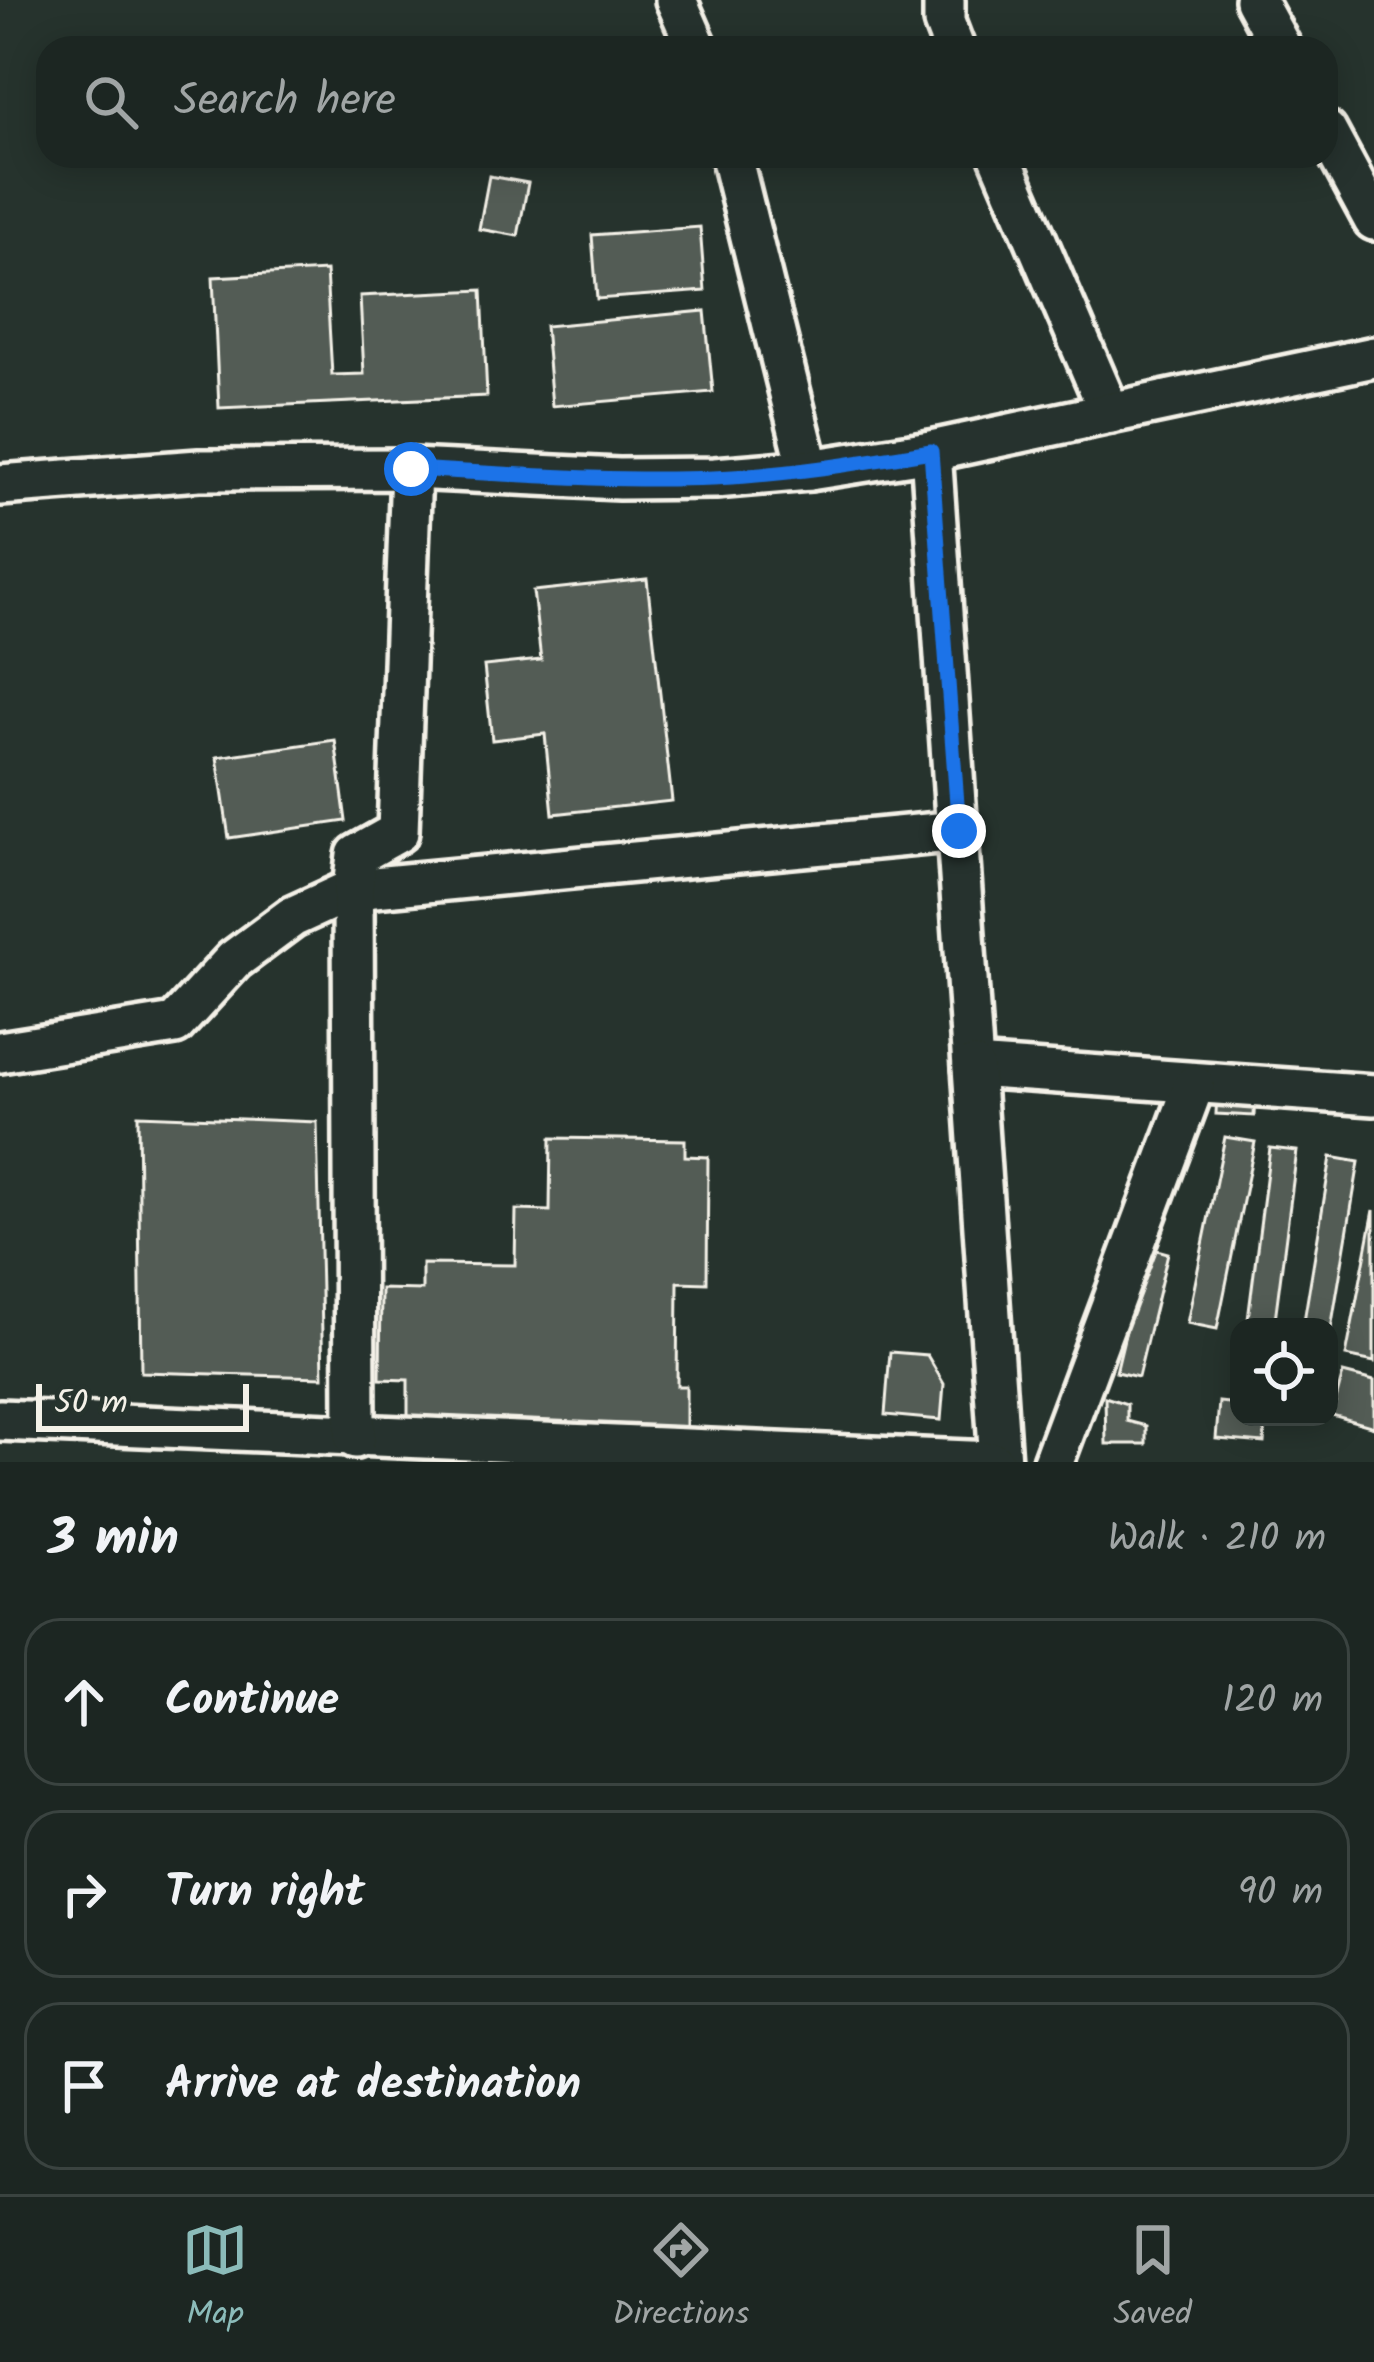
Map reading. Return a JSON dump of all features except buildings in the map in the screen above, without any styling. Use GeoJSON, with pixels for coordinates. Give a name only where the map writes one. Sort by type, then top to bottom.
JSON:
{"type":"FeatureCollection","features":[{"type":"Feature","properties":{"kind":"street"},"geometry":{"type":"LineString","coordinates":[[676,0],[692,36]]}},
{"type":"Feature","properties":{"kind":"street"},"geometry":{"type":"LineString","coordinates":[[944,0],[949,36]]}},
{"type":"Feature","properties":{"kind":"street"},"geometry":{"type":"LineString","coordinates":[[1255,0],[1274,36]]}},
{"type":"Feature","properties":{"kind":"street"},"geometry":{"type":"LineString","coordinates":[[1338,153],[1374,220]]}},
{"type":"Feature","properties":{"kind":"street"},"geometry":{"type":"LineString","coordinates":[[734,168],[809,470]]}},
{"type":"Feature","properties":{"kind":"street"},"geometry":{"type":"LineString","coordinates":[[1005,168],[1110,413]]}},
{"type":"Feature","properties":{"kind":"street"},"geometry":{"type":"LineString","coordinates":[[0,485],[199,470],[411,469],[619,479],[809,470],[931,451],[1374,357]]}},
{"type":"Feature","properties":{"kind":"street"},"geometry":{"type":"LineString","coordinates":[[0,1420],[996,1462],[931,451]]}},
{"type":"Feature","properties":{"kind":"street"},"geometry":{"type":"LineString","coordinates":[[355,1438],[353,890],[357,855],[398,832],[411,469]]}},
{"type":"Feature","properties":{"kind":"street"},"geometry":{"type":"LineString","coordinates":[[0,1052],[175,1024],[234,960],[292,917],[353,890],[959,831]]}},
{"type":"Feature","properties":{"kind":"street"},"geometry":{"type":"LineString","coordinates":[[973,1067],[1374,1095]]}},
{"type":"Feature","properties":{"kind":"street"},"geometry":{"type":"LineString","coordinates":[[1053,1462],[1194,1085]]}},
{"type":"Feature","properties":{"kind":"route"},"geometry":{"type":"LineString","coordinates":[[411,469],[619,479],[715,478],[809,470],[931,451],[959,831]]}}]}
